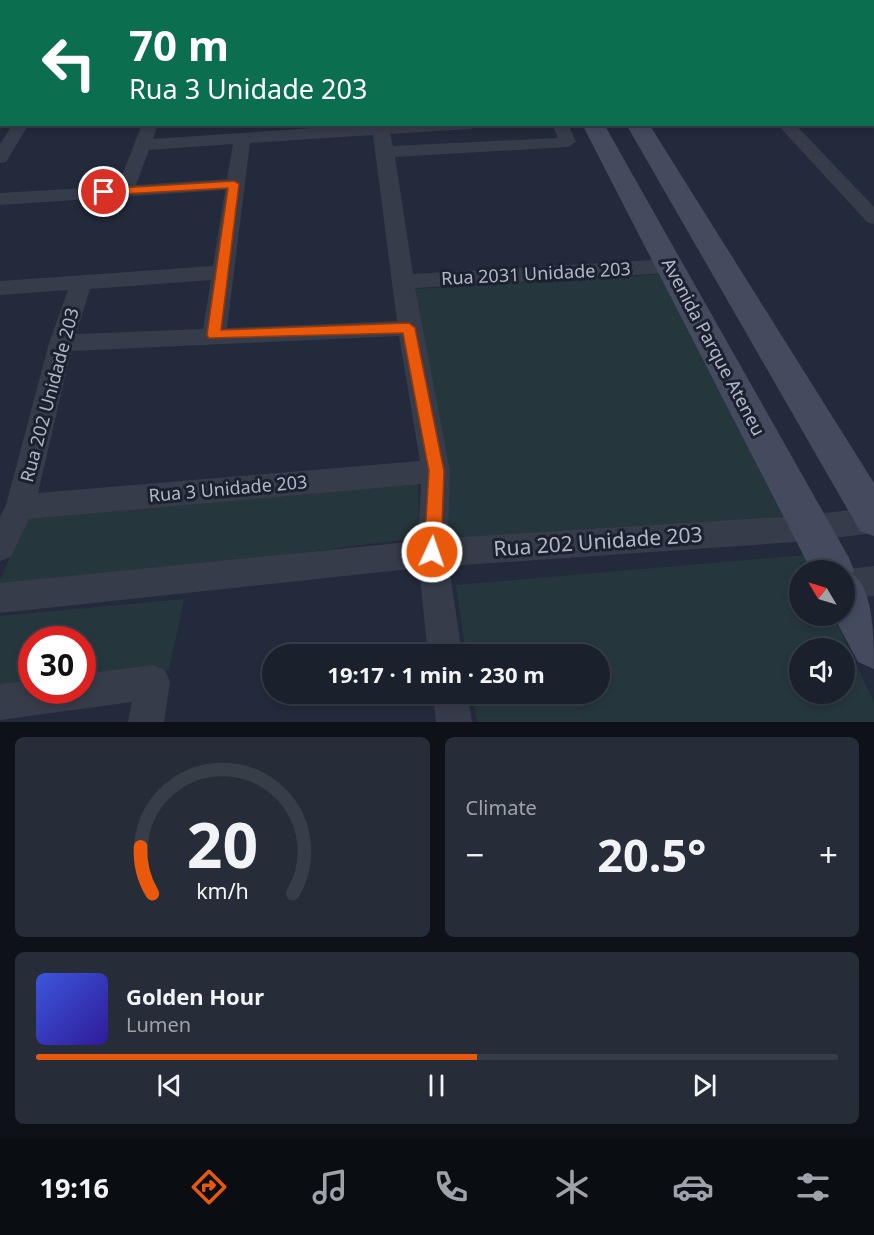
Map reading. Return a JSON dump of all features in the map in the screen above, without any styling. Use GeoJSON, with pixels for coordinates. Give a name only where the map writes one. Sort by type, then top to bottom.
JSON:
{"type":"FeatureCollection","features":[{"type":"Feature","properties":{"kind":"street"},"geometry":{"type":"LineString","coordinates":[[2,152],[20,126]]}},
{"type":"Feature","properties":{"kind":"street"},"geometry":{"type":"LineString","coordinates":[[125,191],[149,126]]}},
{"type":"Feature","properties":{"kind":"street"},"geometry":{"type":"LineString","coordinates":[[143,145],[242,139],[379,126],[386,152],[409,328],[436,471],[432,552],[445,644]]}},
{"type":"Feature","properties":{"kind":"street"},"geometry":{"type":"LineString","coordinates":[[386,152],[568,142],[561,126]]}},
{"type":"Feature","properties":{"kind":"street","name":"Avenida Parque Ateneu"},"geometry":{"type":"LineString","coordinates":[[594,126],[828,560]]}},
{"type":"Feature","properties":{"kind":"street"},"geometry":{"type":"LineString","coordinates":[[639,126],[874,519]]}},
{"type":"Feature","properties":{"kind":"street"},"geometry":{"type":"LineString","coordinates":[[787,126],[874,218]]}},
{"type":"Feature","properties":{"kind":"street"},"geometry":{"type":"LineString","coordinates":[[214,335],[242,139]]}},
{"type":"Feature","properties":{"kind":"street"},"geometry":{"type":"LineString","coordinates":[[0,200],[234,184]]}},
{"type":"Feature","properties":{"kind":"street","name":"Rua 2031 Unidade 203"},"geometry":{"type":"LineString","coordinates":[[404,282],[669,266]]}},
{"type":"Feature","properties":{"kind":"street"},"geometry":{"type":"LineString","coordinates":[[0,288],[223,272]]}},
{"type":"Feature","properties":{"kind":"street","name":"Rua 202 Unidade 203"},"geometry":{"type":"LineString","coordinates":[[0,548],[20,507],[61,343],[81,283]]}},
{"type":"Feature","properties":{"kind":"street"},"geometry":{"type":"LineString","coordinates":[[61,343],[409,328]]}},
{"type":"Feature","properties":{"kind":"street","name":"Rua 3 Unidade 203"},"geometry":{"type":"LineString","coordinates":[[20,507],[436,471]]}},
{"type":"Feature","properties":{"kind":"street","name":"Rua 202 Unidade 203"},"geometry":{"type":"LineString","coordinates":[[0,598],[432,552],[810,528],[874,519]]}},
{"type":"Feature","properties":{"kind":"street"},"geometry":{"type":"LineString","coordinates":[[855,582],[874,581]]}},
{"type":"Feature","properties":{"kind":"street"},"geometry":{"type":"LineString","coordinates":[[855,612],[874,646]]}},
{"type":"Feature","properties":{"kind":"street"},"geometry":{"type":"LineString","coordinates":[[0,702],[153,682],[146,722]]}},
{"type":"Feature","properties":{"kind":"street"},"geometry":{"type":"LineString","coordinates":[[452,704],[454,722]]}},
{"type":"Feature","properties":{"kind":"shaded area"},"geometry":{"type":"Polygon","coordinates":[[[664,274],[786,516],[448,545],[414,289],[664,274]]]}},
{"type":"Feature","properties":{"kind":"shaded area"},"geometry":{"type":"Polygon","coordinates":[[[418,480],[419,538],[0,590],[0,579],[28,519],[418,480]]]}},
{"type":"Feature","properties":{"kind":"shaded area"},"geometry":{"type":"Polygon","coordinates":[[[805,555],[807,560],[789,560],[789,626],[838,626],[844,638],[789,638],[789,704],[855,704],[855,662],[874,702],[874,722],[477,722],[474,704],[610,704],[610,644],[465,644],[456,585],[805,555]]]}},
{"type":"Feature","properties":{"kind":"shaded area"},"geometry":{"type":"Polygon","coordinates":[[[184,599],[169,670],[96,678],[96,626],[18,626],[18,688],[0,690],[0,616],[184,599]]]}},
{"type":"Feature","properties":{"kind":"route"},"geometry":{"type":"LineString","coordinates":[[104,192],[234,184],[214,335],[409,328],[436,471],[432,552]]}}]}
